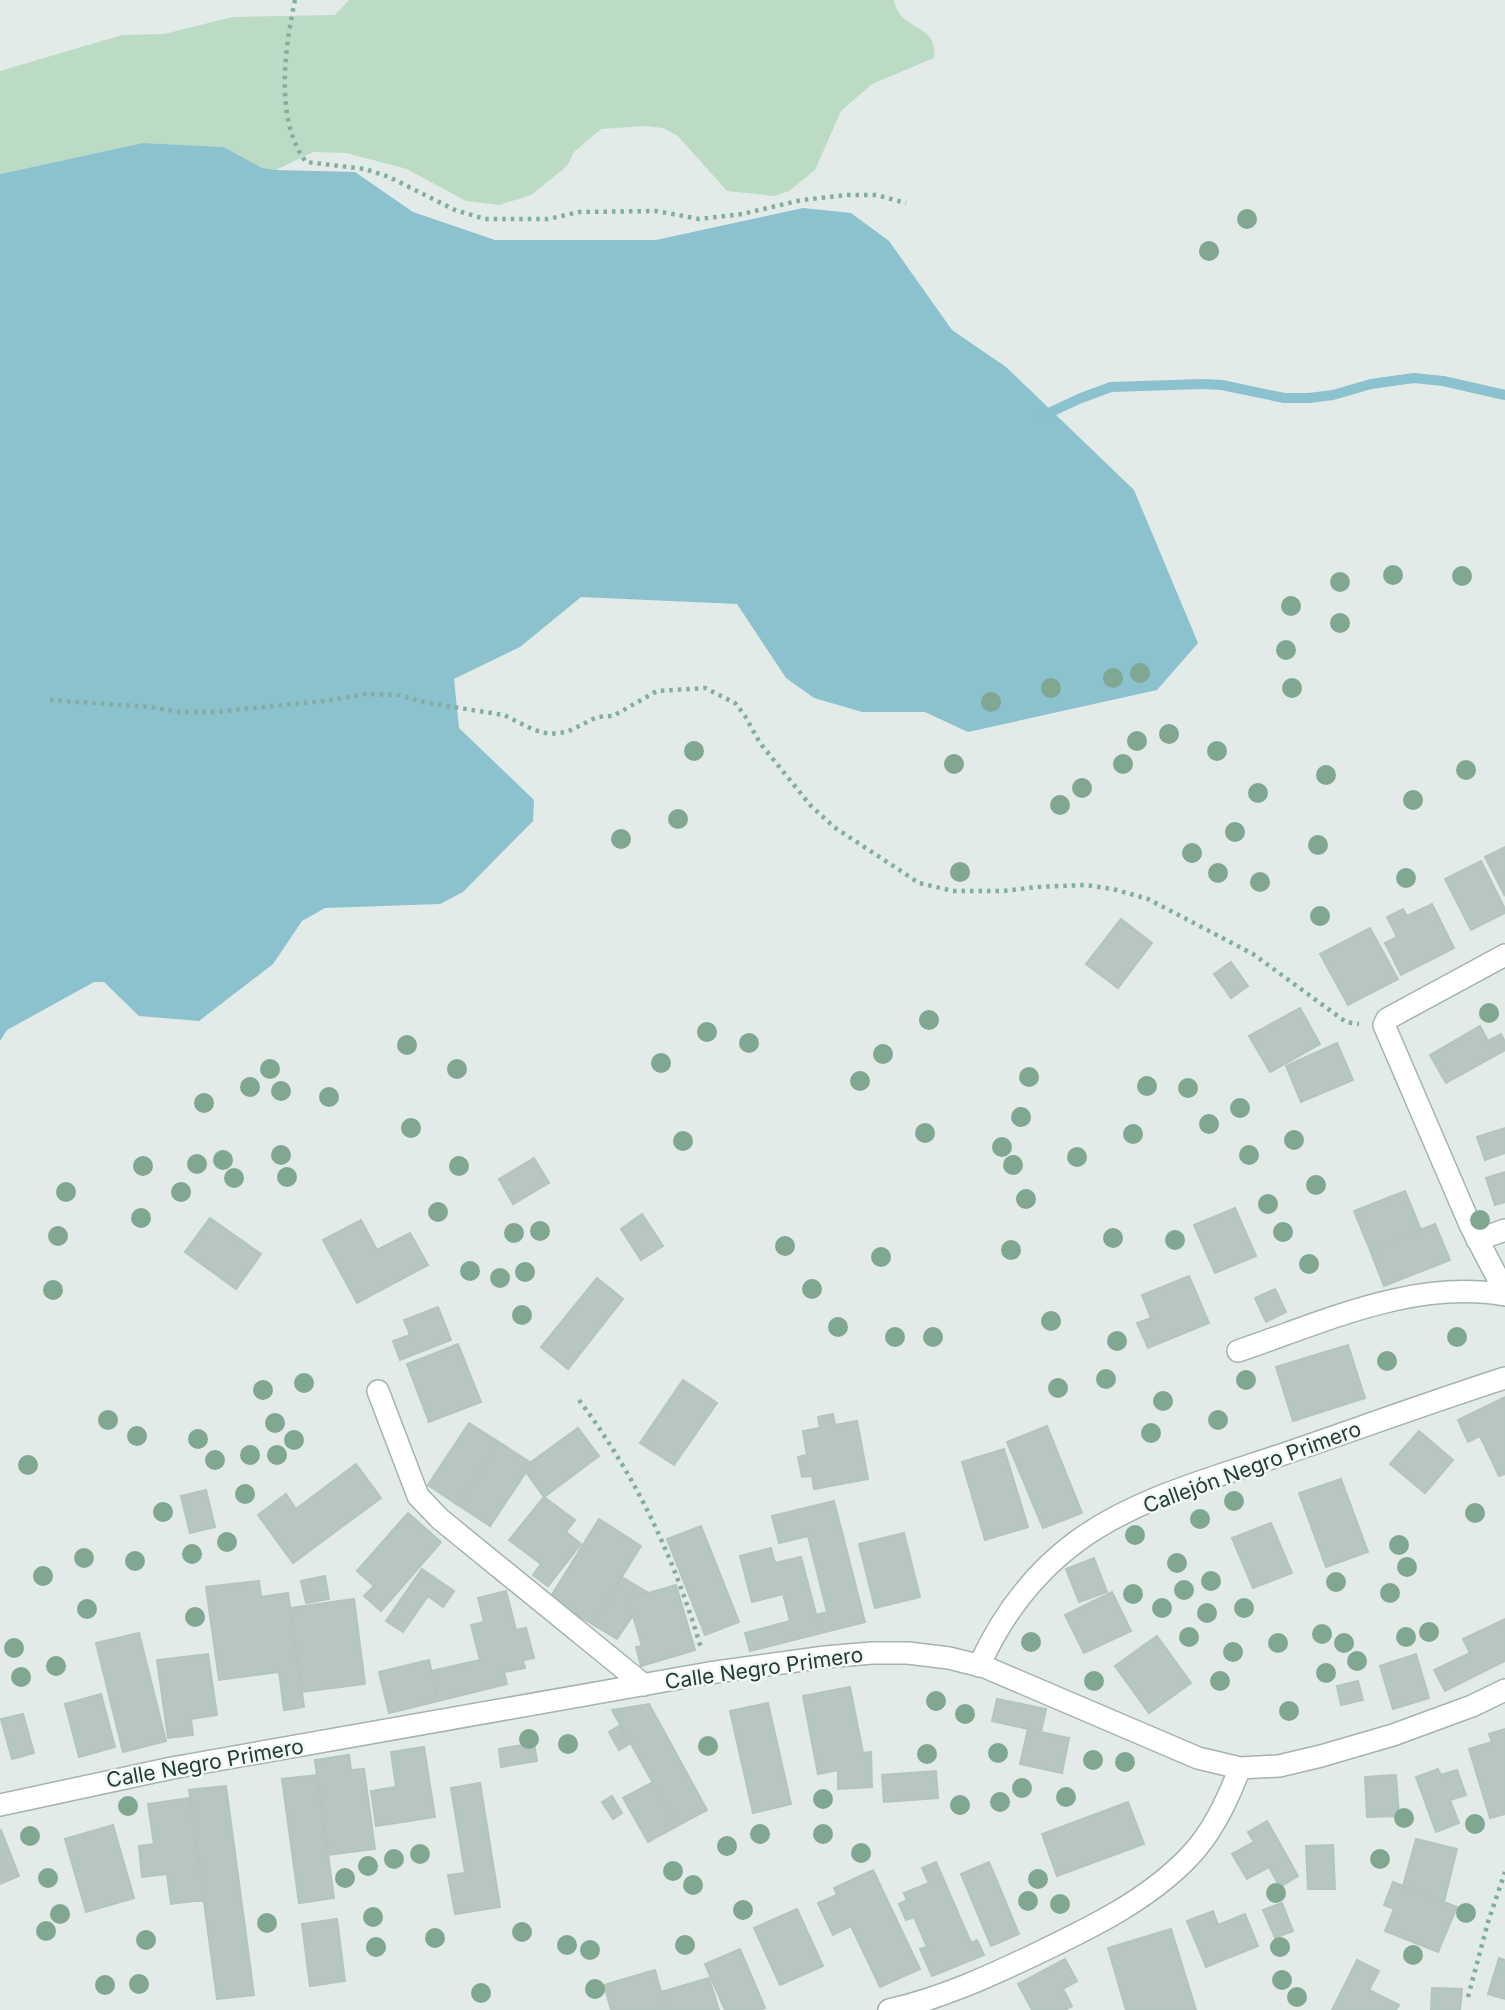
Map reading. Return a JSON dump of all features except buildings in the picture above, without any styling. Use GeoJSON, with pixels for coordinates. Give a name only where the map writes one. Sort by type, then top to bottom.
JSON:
{"type":"FeatureCollection","features":[{"type":"Feature","properties":{"kind":"street"},"geometry":{"type":"LineString","coordinates":[[1505,955],[1387,1019],[1384,1025],[1477,1240],[1505,1293]]}},
{"type":"Feature","properties":{"kind":"street"},"geometry":{"type":"LineString","coordinates":[[1477,1240],[1505,1230]]}},
{"type":"Feature","properties":{"kind":"street"},"geometry":{"type":"LineString","coordinates":[[1238,1351],[1369,1307],[1416,1295],[1448,1290],[1505,1293]]}},
{"type":"Feature","properties":{"kind":"street","name":"Callejón Negro Primero"},"geometry":{"type":"LineString","coordinates":[[979,1665],[1011,1607],[1049,1563],[1078,1540],[1107,1523],[1165,1494],[1505,1378]]}},
{"type":"Feature","properties":{"kind":"street"},"geometry":{"type":"LineString","coordinates":[[378,1391],[418,1496],[440,1519],[644,1685]]}},
{"type":"Feature","properties":{"kind":"street","name":"Calle Negro Primero"},"geometry":{"type":"LineString","coordinates":[[0,1805],[172,1768],[644,1685],[872,1653],[908,1653],[979,1665],[1198,1758],[1240,1768],[1279,1766],[1393,1735],[1472,1706],[1505,1690]]}},
{"type":"Feature","properties":{"kind":"street"},"geometry":{"type":"LineString","coordinates":[[889,2010],[916,2004],[969,1985],[1085,1930],[1147,1892],[1187,1859],[1208,1832],[1227,1800],[1240,1768]]}},
{"type":"Feature","properties":{"kind":"path"},"geometry":{"type":"LineString","coordinates":[[295,0],[285,47],[285,93],[290,125],[299,153],[306,162],[365,169],[388,177],[455,210],[485,219],[548,219],[579,212],[656,211],[699,219],[847,195],[876,195],[906,203]]}},
{"type":"Feature","properties":{"kind":"path"},"geometry":{"type":"LineString","coordinates":[[50,700],[150,707],[180,712],[215,712],[365,694],[398,695],[428,703],[504,715],[534,730],[550,734],[567,732],[597,717],[613,716],[657,691],[705,688],[735,703],[760,743],[811,806],[834,827],[919,883],[953,891],[1004,891],[1084,885],[1113,889],[1148,899],[1253,954],[1346,1022],[1384,1025]]}},
{"type":"Feature","properties":{"kind":"path"},"geometry":{"type":"LineString","coordinates":[[579,1400],[603,1432],[650,1512],[684,1592],[709,1674]]}},
{"type":"Feature","properties":{"kind":"path"},"geometry":{"type":"LineString","coordinates":[[1468,1997],[1505,1871]]}},
{"type":"Feature","properties":{"kind":"green space"},"geometry":{"type":"Polygon","coordinates":[[[349,0],[894,0],[903,18],[930,38],[934,46],[934,58],[872,84],[841,111],[815,170],[789,191],[775,196],[727,191],[678,136],[663,128],[645,126],[601,129],[574,152],[567,166],[531,195],[499,205],[466,201],[407,169],[346,153],[313,152],[276,170],[262,168],[224,147],[143,143],[0,174],[0,71],[122,35],[164,34],[233,17],[335,15],[349,0]]]}},
{"type":"Feature","properties":{"kind":"water"},"geometry":{"type":"Polygon","coordinates":[[[143,143],[224,147],[262,168],[276,170],[355,172],[413,212],[495,240],[656,240],[803,208],[851,213],[889,241],[952,330],[1006,367],[1134,490],[1198,643],[1157,690],[968,732],[925,712],[862,712],[814,698],[786,678],[737,604],[581,597],[520,647],[454,679],[459,728],[534,800],[533,821],[463,892],[440,904],[325,908],[302,921],[273,964],[199,1021],[139,1016],[104,982],[94,982],[7,1030],[0,1041],[0,174],[143,143]]]}},
{"type":"Feature","properties":{"kind":"waterway"},"geometry":{"type":"LineString","coordinates":[[1040,417],[1111,387],[1222,385],[1284,398],[1309,398],[1333,395],[1371,384],[1414,378],[1443,381],[1505,395]]}}]}
